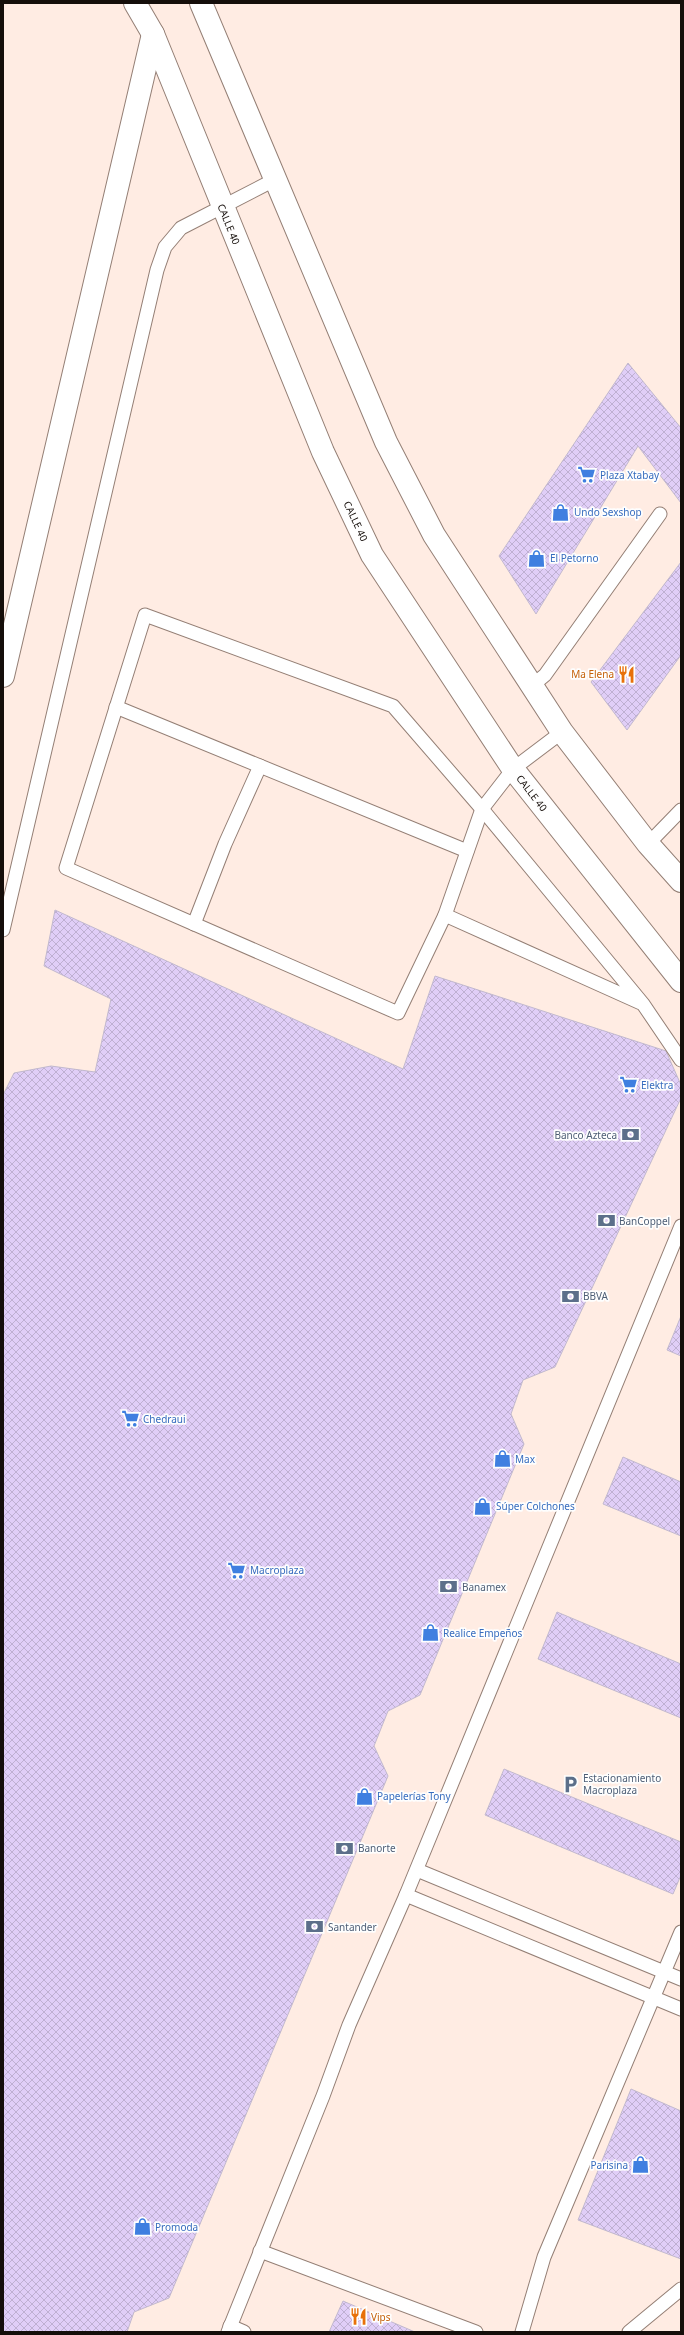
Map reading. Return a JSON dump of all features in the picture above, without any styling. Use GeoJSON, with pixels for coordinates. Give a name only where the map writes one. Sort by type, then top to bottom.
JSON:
{"type":"FeatureCollection","features":[{"type":"Feature","properties":{"kind":"main road","name":"CALLE 40"},"geometry":{"type":"LineString","coordinates":[[135,3],[152,34],[323,452],[372,555],[513,769],[681,981]]}},
{"type":"Feature","properties":{"kind":"main road"},"geometry":{"type":"LineString","coordinates":[[201,3],[386,442],[434,535],[533,685],[562,732],[648,844],[681,881]]}},
{"type":"Feature","properties":{"kind":"main road"},"geometry":{"type":"LineString","coordinates":[[3,676],[152,34]]}},
{"type":"Feature","properties":{"kind":"lane"},"geometry":{"type":"LineString","coordinates":[[3,930],[157,270],[164,247],[181,228],[276,179]]}},
{"type":"Feature","properties":{"kind":"lane"},"geometry":{"type":"LineString","coordinates":[[533,685],[545,675],[660,514]]}},
{"type":"Feature","properties":{"kind":"lane"},"geometry":{"type":"LineString","coordinates":[[562,732],[513,769],[482,809],[445,915],[398,1013],[66,868],[145,615],[392,706],[482,809],[644,1004],[681,1060]]}},
{"type":"Feature","properties":{"kind":"lane"},"geometry":{"type":"LineString","coordinates":[[116,706],[467,851]]}},
{"type":"Feature","properties":{"kind":"lane"},"geometry":{"type":"LineString","coordinates":[[194,924],[225,844],[260,766]]}},
{"type":"Feature","properties":{"kind":"lane"},"geometry":{"type":"LineString","coordinates":[[648,844],[681,810]]}},
{"type":"Feature","properties":{"kind":"lane"},"geometry":{"type":"LineString","coordinates":[[445,915],[644,1004]]}},
{"type":"Feature","properties":{"kind":"lane"},"geometry":{"type":"LineString","coordinates":[[244,2332],[229,2329],[323,2096],[349,2025],[417,1870],[681,1226]]}},
{"type":"Feature","properties":{"kind":"lane"},"geometry":{"type":"LineString","coordinates":[[417,1870],[681,1979]]}},
{"type":"Feature","properties":{"kind":"lane"},"geometry":{"type":"LineString","coordinates":[[406,1895],[681,2009]]}},
{"type":"Feature","properties":{"kind":"lane"},"geometry":{"type":"LineString","coordinates":[[522,2332],[544,2257],[652,1997],[681,1932]]}},
{"type":"Feature","properties":{"kind":"lane"},"geometry":{"type":"LineString","coordinates":[[260,2251],[476,2332]]}},
{"type":"Feature","properties":{"kind":"lane"},"geometry":{"type":"LineString","coordinates":[[629,2332],[681,2289]]}},
{"type":"Feature","properties":{"kind":"building","name":"Plaza Xtabay"},"geometry":{"type":"Polygon","coordinates":[[[628,363],[681,428],[681,503],[638,446],[536,614],[499,556],[628,363]]]}},
{"type":"Feature","properties":{"kind":"building"},"geometry":{"type":"Polygon","coordinates":[[[681,562],[681,655],[627,730],[591,682],[681,562]]]}},
{"type":"Feature","properties":{"kind":"building","name":"Macroplaza"},"geometry":{"type":"Polygon","coordinates":[[[55,910],[403,1069],[435,976],[666,1051],[681,1085],[681,1098],[555,1367],[523,1380],[511,1414],[524,1444],[420,1695],[388,1711],[374,1746],[388,1776],[169,2298],[134,2312],[127,2332],[3,2332],[3,1095],[14,1073],[51,1066],[95,1072],[111,999],[44,966],[55,910]]]}},
{"type":"Feature","properties":{"kind":"building"},"geometry":{"type":"Polygon","coordinates":[[[681,1316],[681,1356],[667,1350],[681,1316]]]}},
{"type":"Feature","properties":{"kind":"building"},"geometry":{"type":"Polygon","coordinates":[[[623,1457],[681,1482],[681,1536],[603,1504],[623,1457]]]}},
{"type":"Feature","properties":{"kind":"building"},"geometry":{"type":"Polygon","coordinates":[[[557,1612],[681,1664],[681,1718],[538,1659],[557,1612]]]}},
{"type":"Feature","properties":{"kind":"building"},"geometry":{"type":"Polygon","coordinates":[[[504,1769],[681,1842],[681,1875],[673,1894],[485,1815],[504,1769]]]}},
{"type":"Feature","properties":{"kind":"building","name":"Parisina"},"geometry":{"type":"Polygon","coordinates":[[[631,2089],[681,2111],[681,2259],[578,2220],[631,2089]]]}},
{"type":"Feature","properties":{"kind":"building","name":"Vips"},"geometry":{"type":"Polygon","coordinates":[[[343,2301],[415,2332],[329,2332],[343,2301]]]}},
{"type":"Feature","properties":{"kind":"place","name":"Plaza Xtabay"},"geometry":{"type":"Point","coordinates":[587,475]}},
{"type":"Feature","properties":{"kind":"place","name":"Undo Sexshop"},"geometry":{"type":"Point","coordinates":[561,512]}},
{"type":"Feature","properties":{"kind":"place","name":"El Petorno"},"geometry":{"type":"Point","coordinates":[537,558]}},
{"type":"Feature","properties":{"kind":"place","name":"Ma Elena"},"geometry":{"type":"Point","coordinates":[627,674]}},
{"type":"Feature","properties":{"kind":"place","name":"Elektra"},"geometry":{"type":"Point","coordinates":[628,1085]}},
{"type":"Feature","properties":{"kind":"place","name":"Banco Azteca"},"geometry":{"type":"Point","coordinates":[630,1135]}},
{"type":"Feature","properties":{"kind":"place","name":"BanCoppel"},"geometry":{"type":"Point","coordinates":[606,1221]}},
{"type":"Feature","properties":{"kind":"place","name":"BBVA"},"geometry":{"type":"Point","coordinates":[570,1296]}},
{"type":"Feature","properties":{"kind":"place","name":"Chedraui"},"geometry":{"type":"Point","coordinates":[130,1419]}},
{"type":"Feature","properties":{"kind":"place","name":"Max"},"geometry":{"type":"Point","coordinates":[502,1459]}},
{"type":"Feature","properties":{"kind":"place","name":"Súper Colchones"},"geometry":{"type":"Point","coordinates":[483,1506]}},
{"type":"Feature","properties":{"kind":"place","name":"Macroplaza"},"geometry":{"type":"Point","coordinates":[237,1570]}},
{"type":"Feature","properties":{"kind":"place","name":"Banamex"},"geometry":{"type":"Point","coordinates":[449,1587]}},
{"type":"Feature","properties":{"kind":"place","name":"Realice Empeños"},"geometry":{"type":"Point","coordinates":[430,1633]}},
{"type":"Feature","properties":{"kind":"place","name":"Estacionamiento Macroplaza"},"geometry":{"type":"Point","coordinates":[570,1784]}},
{"type":"Feature","properties":{"kind":"place","name":"Papelerías Tony"},"geometry":{"type":"Point","coordinates":[364,1796]}},
{"type":"Feature","properties":{"kind":"place","name":"Banorte"},"geometry":{"type":"Point","coordinates":[345,1848]}},
{"type":"Feature","properties":{"kind":"place","name":"Santander"},"geometry":{"type":"Point","coordinates":[315,1927]}},
{"type":"Feature","properties":{"kind":"place","name":"Parisina"},"geometry":{"type":"Point","coordinates":[641,2165]}},
{"type":"Feature","properties":{"kind":"place","name":"Promoda"},"geometry":{"type":"Point","coordinates":[142,2227]}},
{"type":"Feature","properties":{"kind":"place","name":"Vips"},"geometry":{"type":"Point","coordinates":[358,2317]}}]}
